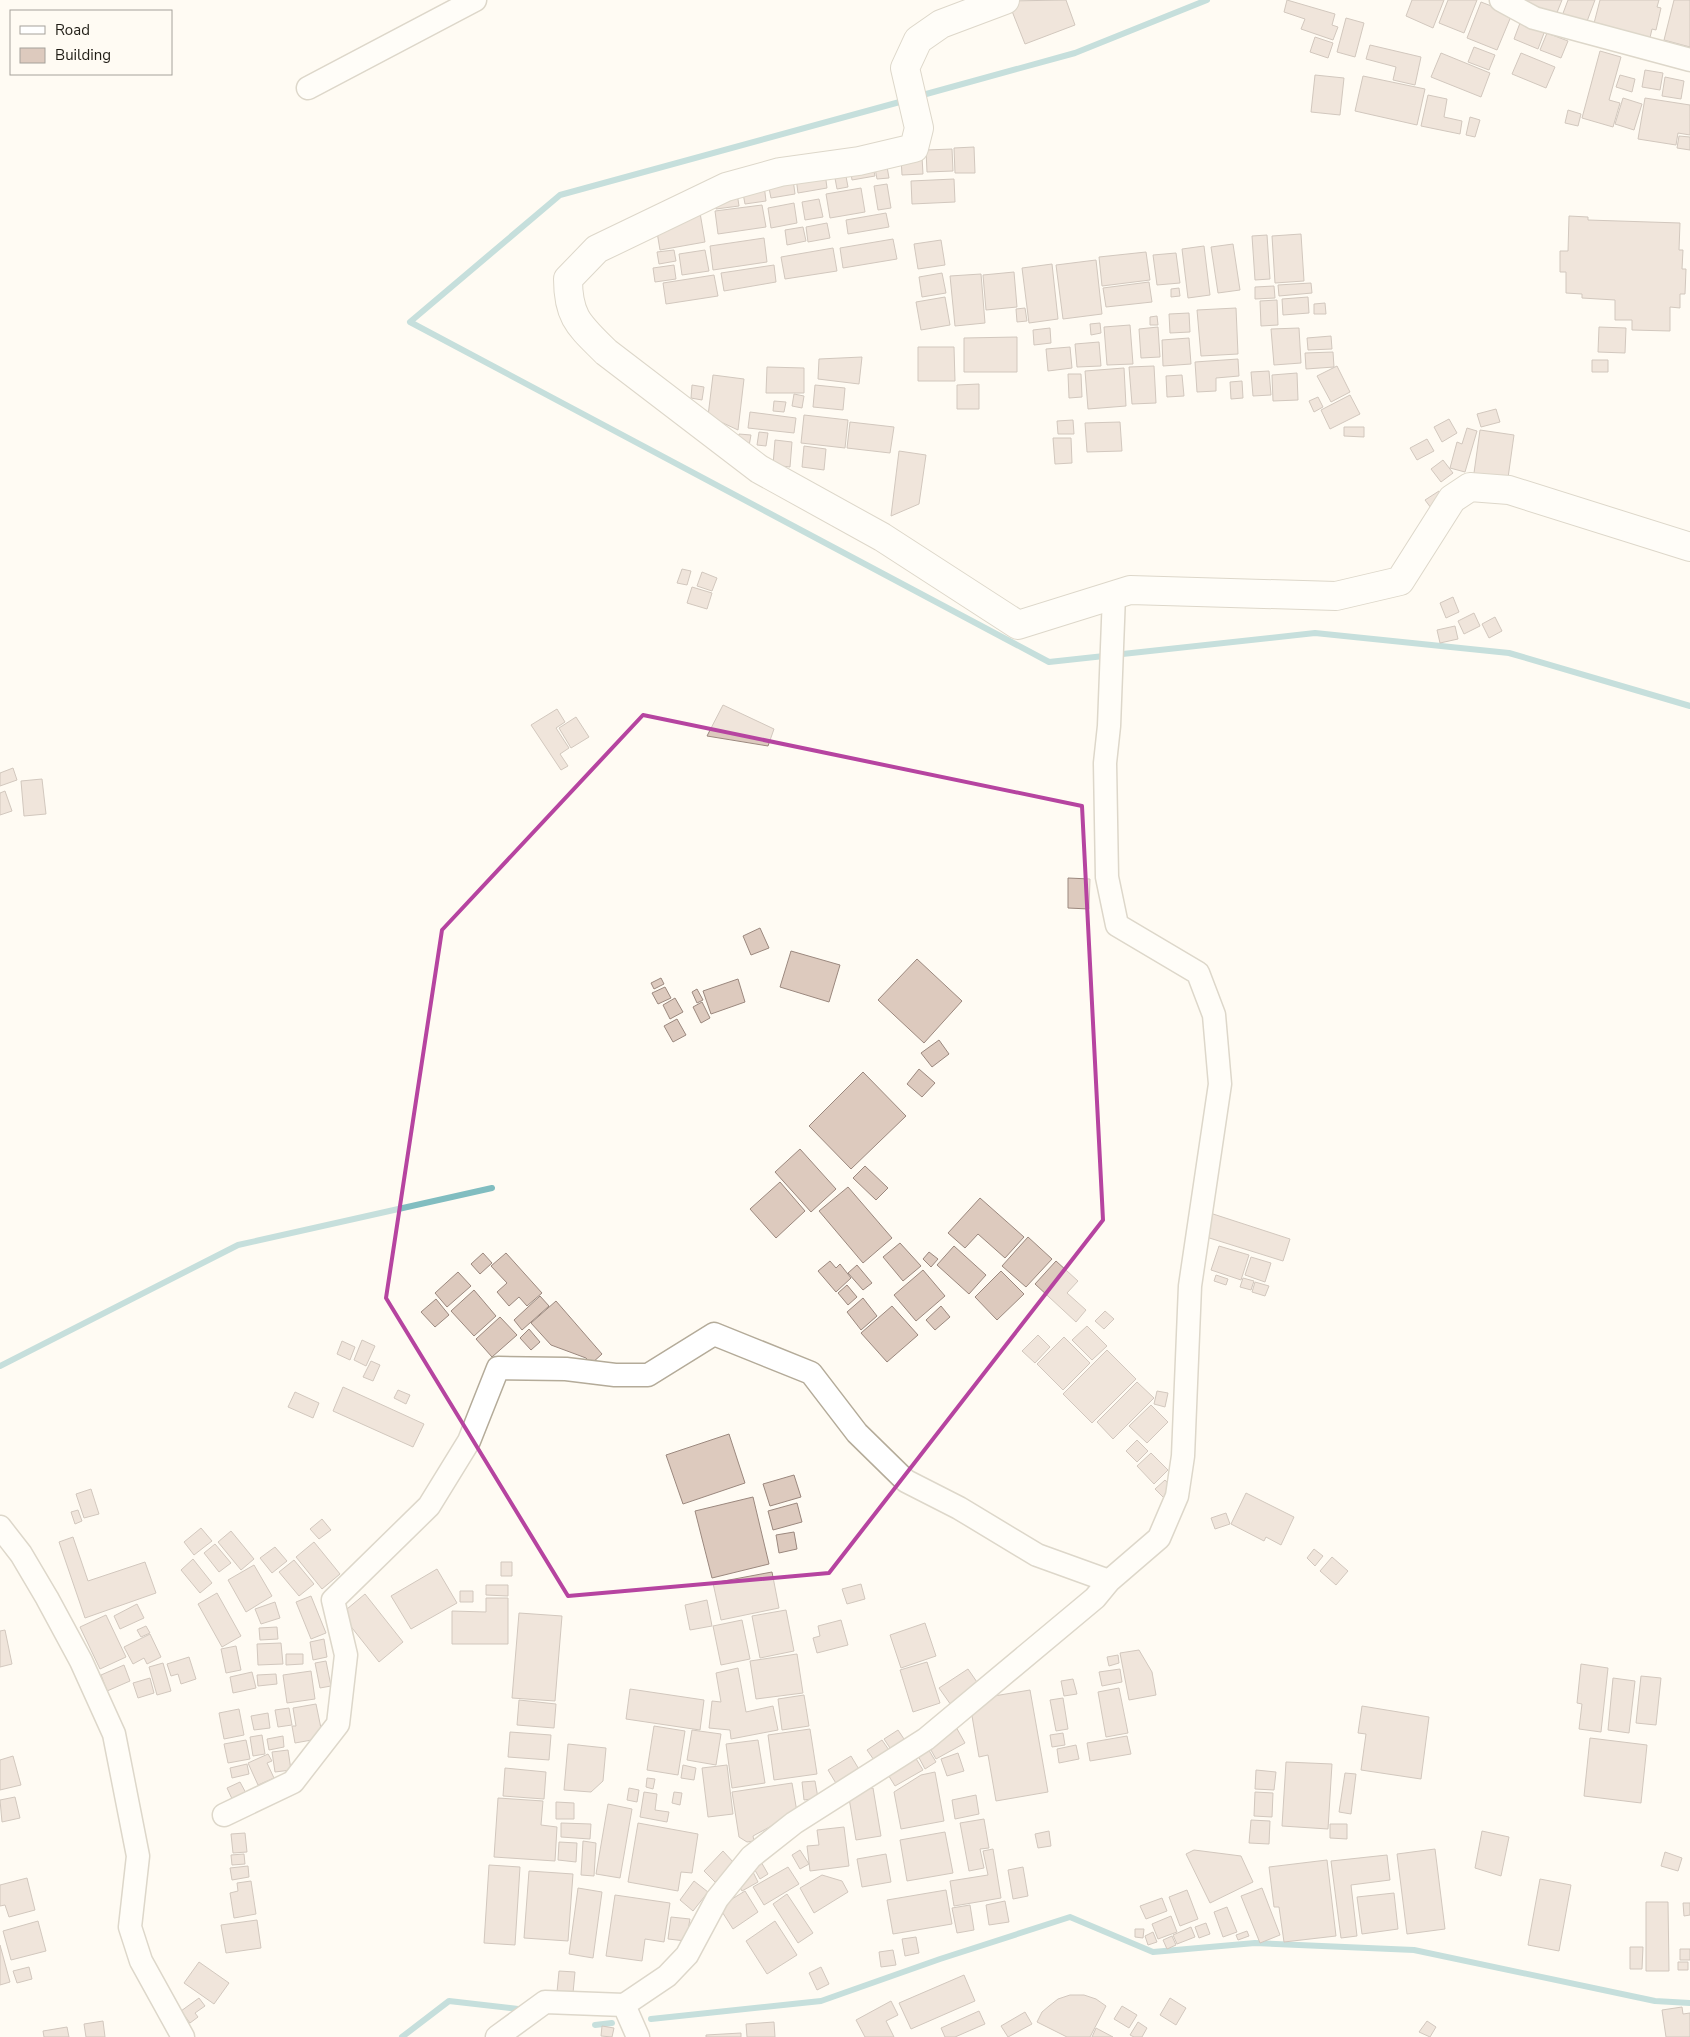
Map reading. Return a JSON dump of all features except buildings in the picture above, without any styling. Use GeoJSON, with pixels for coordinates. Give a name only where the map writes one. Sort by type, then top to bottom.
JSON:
{"type":"FeatureCollection","features":[{"type":"Feature","properties":{"kind":"street"},"geometry":{"type":"LineString","coordinates":[[308,88],[475,0]]}},
{"type":"Feature","properties":{"kind":"street"},"geometry":{"type":"LineString","coordinates":[[1005,0],[941,24],[918,40],[905,68],[919,128],[914,148],[860,161],[780,172],[726,187],[597,249],[568,279],[568,296],[571,311],[584,330],[606,352],[759,469],[882,537],[1018,625],[1130,590],[1336,596],[1400,581],[1452,500],[1470,487],[1508,490],[1690,547]]}},
{"type":"Feature","properties":{"kind":"street"},"geometry":{"type":"LineString","coordinates":[[1501,0],[1534,18],[1690,60]]}},
{"type":"Feature","properties":{"kind":"street"},"geometry":{"type":"LineString","coordinates":[[497,2037],[545,2002],[624,2005],[667,1976],[688,1956],[717,1899],[751,1857],[794,1823],[926,1739],[1094,1598],[1109,1581],[1160,1538],[1177,1496],[1183,1456],[1190,1286],[1220,1084],[1214,1015],[1198,973],[1117,925],[1107,877],[1105,763],[1114,595]]}},
{"type":"Feature","properties":{"kind":"street"},"geometry":{"type":"LineString","coordinates":[[224,1815],[293,1782],[338,1724],[346,1655],[333,1600],[428,1506],[469,1441],[498,1368],[566,1369],[615,1376],[648,1375],[714,1334],[811,1373],[857,1433],[906,1480],[959,1508],[1038,1555],[1109,1581]]}},
{"type":"Feature","properties":{"kind":"street"},"geometry":{"type":"LineString","coordinates":[[0,1527],[21,1554],[47,1598],[81,1661],[114,1734],[138,1856],[130,1927],[140,1961],[183,2037]]}},
{"type":"Feature","properties":{"kind":"street"},"geometry":{"type":"LineString","coordinates":[[624,2005],[638,2037]]}},
{"type":"Feature","properties":{"kind":"highlighted area"},"geometry":{"type":"Polygon","coordinates":[[[643,715],[1082,806],[1103,1220],[829,1573],[568,1596],[386,1298],[442,930],[643,715]]]}},
{"type":"Feature","properties":{"kind":"waterway"},"geometry":{"type":"LineString","coordinates":[[919,96],[1075,53],[1207,0]]}},
{"type":"Feature","properties":{"kind":"waterway"},"geometry":{"type":"LineString","coordinates":[[907,100],[560,195],[410,322],[1049,662],[1315,633],[1509,653],[1690,706]]}},
{"type":"Feature","properties":{"kind":"waterway"},"geometry":{"type":"LineString","coordinates":[[0,1366],[238,1245],[492,1188]]}},
{"type":"Feature","properties":{"kind":"waterway"},"geometry":{"type":"LineString","coordinates":[[651,2019],[821,2001],[940,1959],[1070,1917],[1153,1952],[1255,1943],[1414,1950],[1655,2001],[1690,2003]]}},
{"type":"Feature","properties":{"kind":"waterway"},"geometry":{"type":"LineString","coordinates":[[402,2037],[449,2001],[518,2009]]}},
{"type":"Feature","properties":{"kind":"waterway"},"geometry":{"type":"LineString","coordinates":[[595,2025],[612,2023]]}}]}
